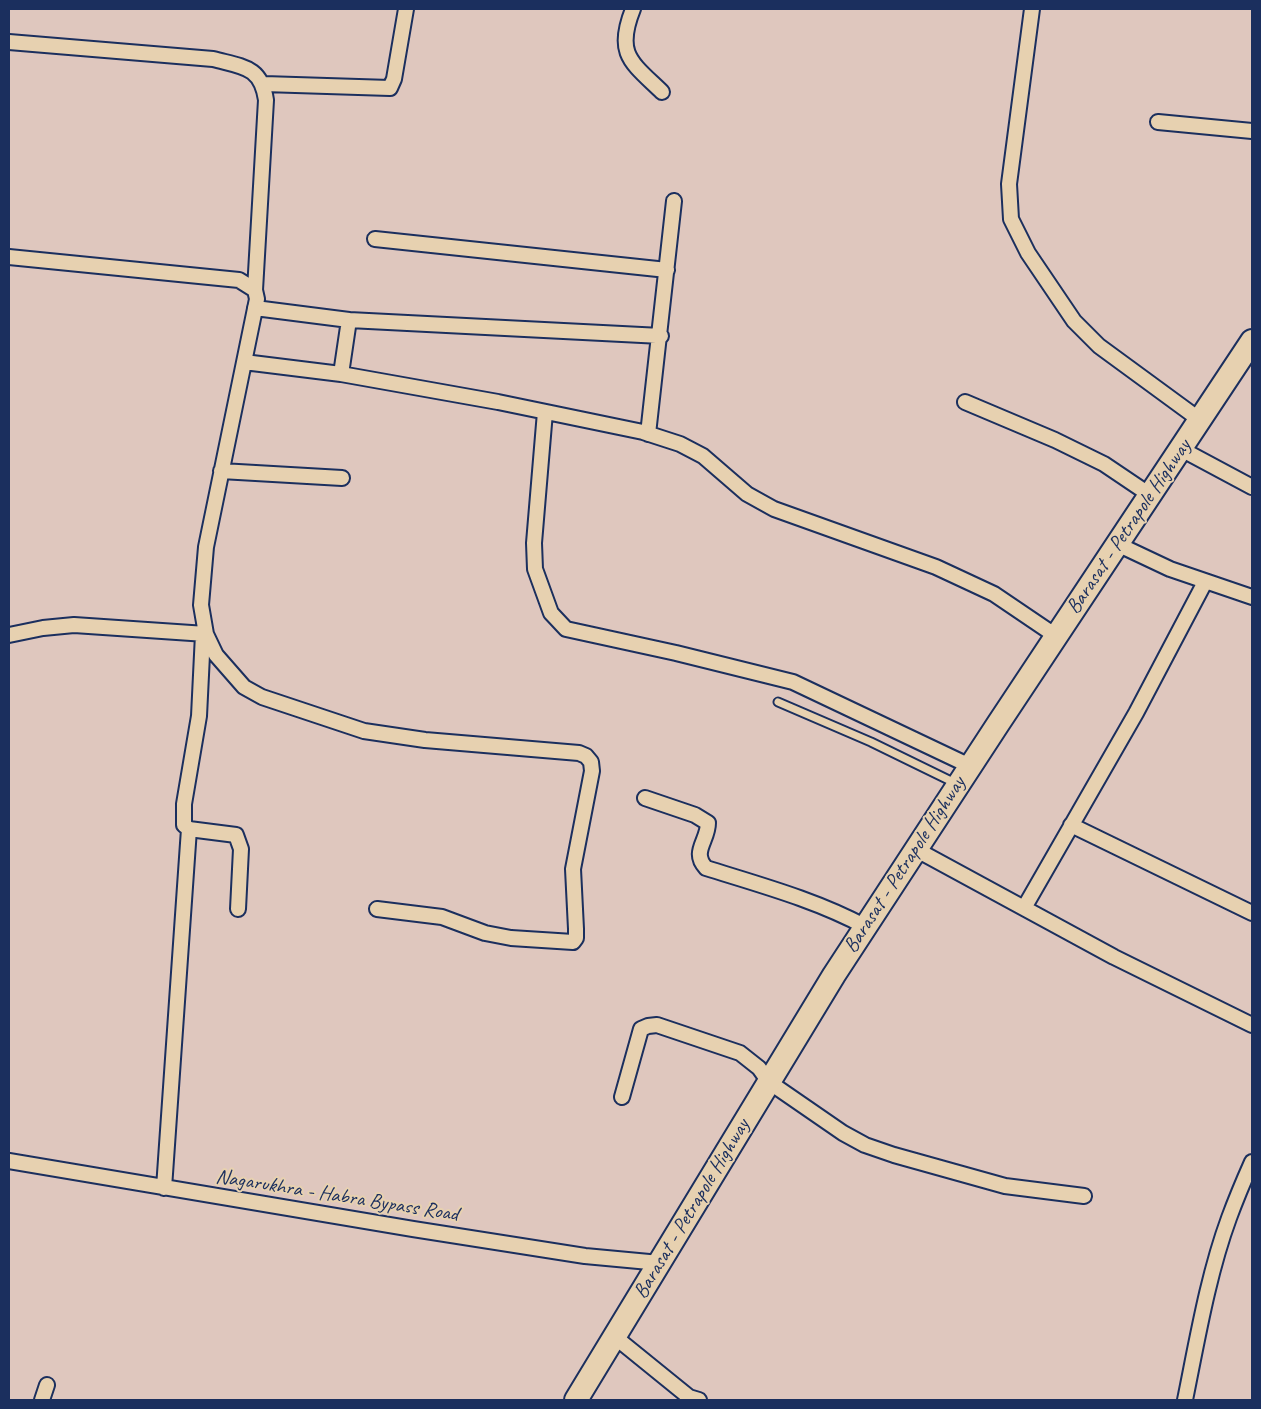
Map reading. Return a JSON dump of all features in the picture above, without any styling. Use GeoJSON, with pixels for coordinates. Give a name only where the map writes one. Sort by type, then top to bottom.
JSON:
{"type":"FeatureCollection","features":[{"type":"Feature","properties":{"kind":"highway","name":"Barasat - Petrapole Highway"},"geometry":{"type":"LineString","coordinates":[[576,1400],[769,1082],[866,927],[964,775],[1252,341]]}},
{"type":"Feature","properties":{"kind":"street"},"geometry":{"type":"LineString","coordinates":[[264,84],[390,88],[394,79],[406,9]]}},
{"type":"Feature","properties":{"kind":"street"},"geometry":{"type":"LineString","coordinates":[[633,9],[626,27],[624,41],[626,51],[635,65],[662,92]]}},
{"type":"Feature","properties":{"kind":"street"},"geometry":{"type":"LineString","coordinates":[[1032,9],[1010,184],[1011,219],[1028,253],[1074,321],[1099,346],[1200,420]]}},
{"type":"Feature","properties":{"kind":"street"},"geometry":{"type":"LineString","coordinates":[[9,42],[214,59],[242,66],[255,73],[264,84],[266,100],[255,290],[257,299],[206,547],[201,605],[205,634],[199,716],[184,804],[184,825],[189,829],[232,833],[240,841],[238,909]]}},
{"type":"Feature","properties":{"kind":"street"},"geometry":{"type":"LineString","coordinates":[[1158,122],[1252,130]]}},
{"type":"Feature","properties":{"kind":"street"},"geometry":{"type":"LineString","coordinates":[[648,434],[661,336],[674,201]]}},
{"type":"Feature","properties":{"kind":"street"},"geometry":{"type":"LineString","coordinates":[[375,239],[667,270]]}},
{"type":"Feature","properties":{"kind":"street"},"geometry":{"type":"LineString","coordinates":[[9,257],[239,280],[255,290]]}},
{"type":"Feature","properties":{"kind":"street"},"geometry":{"type":"LineString","coordinates":[[255,308],[349,320],[661,336]]}},
{"type":"Feature","properties":{"kind":"street"},"geometry":{"type":"LineString","coordinates":[[341,374],[349,320]]}},
{"type":"Feature","properties":{"kind":"street"},"geometry":{"type":"LineString","coordinates":[[244,362],[341,374],[545,412],[648,434],[680,444],[703,456],[747,494],[774,509],[936,567],[994,594],[1056,636]]}},
{"type":"Feature","properties":{"kind":"street"},"geometry":{"type":"LineString","coordinates":[[965,402],[1055,440],[1104,464],[1150,495]]}},
{"type":"Feature","properties":{"kind":"street"},"geometry":{"type":"LineString","coordinates":[[545,412],[535,524],[535,569],[551,613],[566,629],[676,653],[793,682],[964,775]]}},
{"type":"Feature","properties":{"kind":"street"},"geometry":{"type":"LineString","coordinates":[[1181,448],[1252,487]]}},
{"type":"Feature","properties":{"kind":"street"},"geometry":{"type":"LineString","coordinates":[[221,471],[342,478]]}},
{"type":"Feature","properties":{"kind":"street"},"geometry":{"type":"LineString","coordinates":[[1117,544],[1205,582],[1252,598]]}},
{"type":"Feature","properties":{"kind":"street"},"geometry":{"type":"LineString","coordinates":[[1024,908],[1136,713],[1205,582]]}},
{"type":"Feature","properties":{"kind":"street"},"geometry":{"type":"LineString","coordinates":[[9,635],[43,628],[74,625],[205,634]]}},
{"type":"Feature","properties":{"kind":"street"},"geometry":{"type":"LineString","coordinates":[[205,634],[216,655],[244,687],[262,697],[364,731],[425,740],[578,753],[586,756],[591,762],[590,785],[573,869],[576,929],[576,938],[573,942],[512,938],[485,933],[442,917],[377,910]]}},
{"type":"Feature","properties":{"kind":"street"},"geometry":{"type":"LineString","coordinates":[[645,798],[695,815],[708,823],[699,854],[700,861],[706,868],[802,899],[842,914],[866,927]]}},
{"type":"Feature","properties":{"kind":"street"},"geometry":{"type":"LineString","coordinates":[[1071,825],[1252,913]]}},
{"type":"Feature","properties":{"kind":"street"},"geometry":{"type":"LineString","coordinates":[[164,1188],[189,829]]}},
{"type":"Feature","properties":{"kind":"street"},"geometry":{"type":"LineString","coordinates":[[917,850],[1114,957],[1252,1025]]}},
{"type":"Feature","properties":{"kind":"street"},"geometry":{"type":"LineString","coordinates":[[622,1097],[640,1029],[657,1025],[740,1052],[759,1068],[769,1082],[843,1133],[872,1147],[1004,1186],[1084,1196]]}},
{"type":"Feature","properties":{"kind":"street","name":"Nagarukhra - Habra Bypass Road"},"geometry":{"type":"LineString","coordinates":[[9,1161],[585,1256],[660,1263]]}},
{"type":"Feature","properties":{"kind":"street"},"geometry":{"type":"LineString","coordinates":[[1185,1400],[1199,1331],[1224,1236],[1252,1162]]}},
{"type":"Feature","properties":{"kind":"street"},"geometry":{"type":"LineString","coordinates":[[615,1337],[690,1396],[699,1400]]}},
{"type":"Feature","properties":{"kind":"street"},"geometry":{"type":"LineString","coordinates":[[42,1400],[47,1385]]}},
{"type":"Feature","properties":{"kind":"lane"},"geometry":{"type":"LineString","coordinates":[[778,702],[871,742],[964,775]]}}]}
